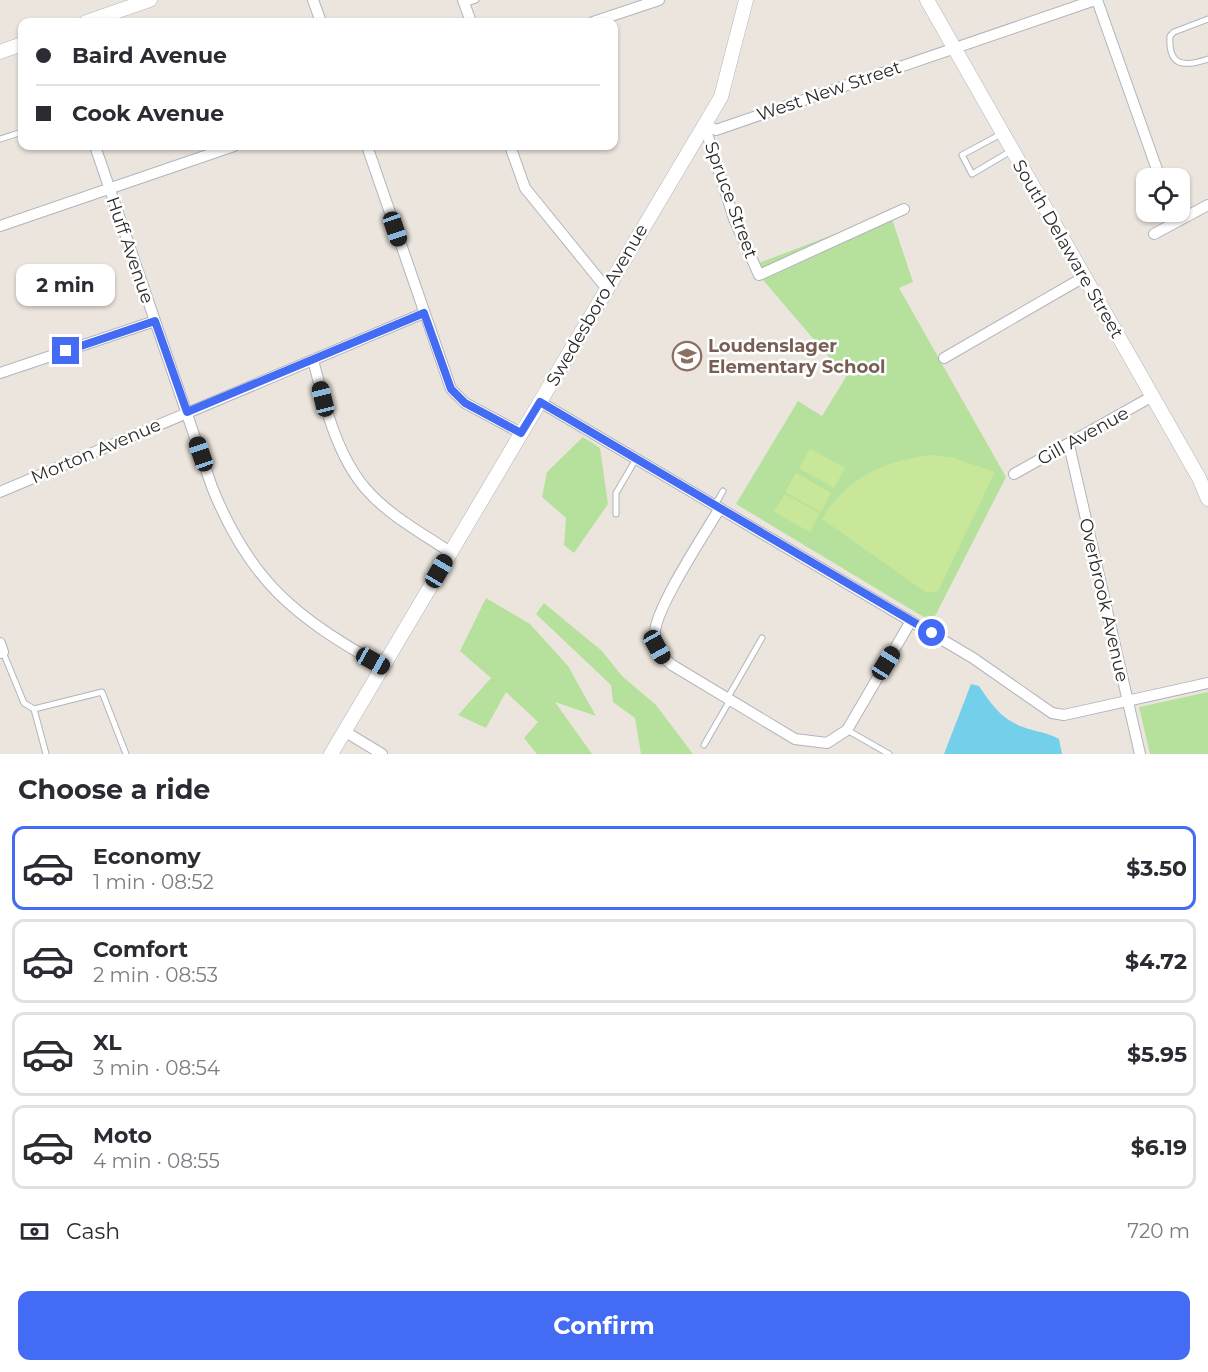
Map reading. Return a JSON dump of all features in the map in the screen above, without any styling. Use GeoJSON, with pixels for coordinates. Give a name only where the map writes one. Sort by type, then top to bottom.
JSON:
{"type":"FeatureCollection","features":[{"type":"Feature","properties":{"kind":"street"},"geometry":{"type":"LineString","coordinates":[[98,18],[150,0]]}},
{"type":"Feature","properties":{"kind":"street"},"geometry":{"type":"LineString","coordinates":[[313,0],[320,18]]}},
{"type":"Feature","properties":{"kind":"street","name":"Swedesboro Avenue"},"geometry":{"type":"LineString","coordinates":[[331,754],[721,97],[746,0]]}},
{"type":"Feature","properties":{"kind":"street","name":"South Delaware Street"},"geometry":{"type":"LineString","coordinates":[[927,0],[1199,478],[1208,499]]}},
{"type":"Feature","properties":{"kind":"street"},"geometry":{"type":"LineString","coordinates":[[1096,0],[1156,168]]}},
{"type":"Feature","properties":{"kind":"street","name":"West New Street"},"geometry":{"type":"LineString","coordinates":[[704,124],[716,130],[1096,0]]}},
{"type":"Feature","properties":{"kind":"street"},"geometry":{"type":"LineString","coordinates":[[605,18],[655,1]]}},
{"type":"Feature","properties":{"kind":"street"},"geometry":{"type":"LineString","coordinates":[[463,2],[469,18]]}},
{"type":"Feature","properties":{"kind":"street"},"geometry":{"type":"LineString","coordinates":[[0,52],[18,45]]}},
{"type":"Feature","properties":{"kind":"street","name":"Spruce Street"},"geometry":{"type":"LineString","coordinates":[[704,124],[734,219],[759,275],[904,209]]}},
{"type":"Feature","properties":{"kind":"street","name":"Huff Avenue"},"geometry":{"type":"LineString","coordinates":[[96,150],[224,517],[253,567],[298,613],[329,635],[384,667]]}},
{"type":"Feature","properties":{"kind":"street"},"geometry":{"type":"LineString","coordinates":[[0,226],[222,150]]}},
{"type":"Feature","properties":{"kind":"street"},"geometry":{"type":"LineString","coordinates":[[368,150],[451,389],[465,403],[521,433]]}},
{"type":"Feature","properties":{"kind":"street"},"geometry":{"type":"LineString","coordinates":[[511,150],[525,188],[607,289]]}},
{"type":"Feature","properties":{"kind":"street"},"geometry":{"type":"LineString","coordinates":[[1155,234],[1208,205]]}},
{"type":"Feature","properties":{"kind":"street"},"geometry":{"type":"LineString","coordinates":[[944,358],[1084,277]]}},
{"type":"Feature","properties":{"kind":"street","name":"Morton Avenue"},"geometry":{"type":"LineString","coordinates":[[0,492],[424,313]]}},
{"type":"Feature","properties":{"kind":"street"},"geometry":{"type":"LineString","coordinates":[[0,374],[155,321]]}},
{"type":"Feature","properties":{"kind":"street"},"geometry":{"type":"LineString","coordinates":[[314,360],[334,428],[347,459],[364,488],[382,505],[450,552]]}},
{"type":"Feature","properties":{"kind":"street","name":"Gill Avenue"},"geometry":{"type":"LineString","coordinates":[[1014,474],[1151,397]]}},
{"type":"Feature","properties":{"kind":"street"},"geometry":{"type":"LineString","coordinates":[[540,402],[983,664],[1052,713],[1064,716],[1208,683]]}},
{"type":"Feature","properties":{"kind":"street","name":"Overbrook Avenue"},"geometry":{"type":"LineString","coordinates":[[1069,445],[1140,754]]}},
{"type":"Feature","properties":{"kind":"street"},"geometry":{"type":"LineString","coordinates":[[717,507],[660,610],[654,635],[664,658],[728,700],[795,739],[827,743],[847,730],[911,621]]}},
{"type":"Feature","properties":{"kind":"street"},"geometry":{"type":"LineString","coordinates":[[344,731],[382,754]]}},
{"type":"Feature","properties":{"kind":"lane"},"geometry":{"type":"LineString","coordinates":[[463,2],[476,0]]}},
{"type":"Feature","properties":{"kind":"lane"},"geometry":{"type":"LineString","coordinates":[[1208,20],[1174,32],[1170,36],[1169,47],[1176,60],[1182,64],[1188,65],[1208,59]]}},
{"type":"Feature","properties":{"kind":"lane"},"geometry":{"type":"LineString","coordinates":[[0,139],[18,133]]}},
{"type":"Feature","properties":{"kind":"lane"},"geometry":{"type":"LineString","coordinates":[[1002,133],[962,154],[972,174],[1011,150]]}},
{"type":"Feature","properties":{"kind":"lane"},"geometry":{"type":"LineString","coordinates":[[616,514],[616,493],[636,459]]}},
{"type":"Feature","properties":{"kind":"lane"},"geometry":{"type":"LineString","coordinates":[[717,507],[723,491]]}},
{"type":"Feature","properties":{"kind":"lane"},"geometry":{"type":"LineString","coordinates":[[704,745],[762,638]]}},
{"type":"Feature","properties":{"kind":"lane"},"geometry":{"type":"LineString","coordinates":[[1,649],[24,703],[34,709],[46,754]]}},
{"type":"Feature","properties":{"kind":"lane"},"geometry":{"type":"LineString","coordinates":[[34,709],[102,692],[126,754]]}},
{"type":"Feature","properties":{"kind":"lane"},"geometry":{"type":"LineString","coordinates":[[847,730],[889,754]]}},
{"type":"Feature","properties":{"kind":"green space"},"geometry":{"type":"Polygon","coordinates":[[[890,213],[913,282],[899,288],[1006,477],[932,622],[736,504],[798,401],[822,416],[846,377],[751,266],[890,213]]]}},
{"type":"Feature","properties":{"kind":"green space"},"geometry":{"type":"Polygon","coordinates":[[[583,437],[600,448],[608,504],[574,553],[564,545],[566,518],[542,497],[547,472],[583,437]]]}},
{"type":"Feature","properties":{"kind":"green space"},"geometry":{"type":"Polygon","coordinates":[[[810,449],[845,468],[834,488],[799,468],[810,449]]]}},
{"type":"Feature","properties":{"kind":"green space"},"geometry":{"type":"Polygon","coordinates":[[[931,455],[954,458],[995,472],[938,591],[927,593],[822,519],[832,504],[855,482],[883,467],[931,455]]]}},
{"type":"Feature","properties":{"kind":"green space"},"geometry":{"type":"Polygon","coordinates":[[[796,473],[831,493],[821,512],[785,492],[796,473]]]}},
{"type":"Feature","properties":{"kind":"green space"},"geometry":{"type":"Polygon","coordinates":[[[785,494],[820,513],[810,532],[774,512],[785,494]]]}},
{"type":"Feature","properties":{"kind":"green space"},"geometry":{"type":"Polygon","coordinates":[[[486,598],[530,624],[568,666],[596,716],[555,702],[592,754],[537,754],[524,738],[538,722],[506,692],[486,728],[458,715],[491,678],[460,651],[486,598]]]}},
{"type":"Feature","properties":{"kind":"green space"},"geometry":{"type":"Polygon","coordinates":[[[544,603],[602,651],[622,676],[656,705],[693,754],[641,754],[635,718],[613,702],[611,685],[536,614],[544,603]]]}},
{"type":"Feature","properties":{"kind":"green space"},"geometry":{"type":"Polygon","coordinates":[[[1208,692],[1208,754],[1150,754],[1139,707],[1208,692]]]}},
{"type":"Feature","properties":{"kind":"water"},"geometry":{"type":"Polygon","coordinates":[[[971,684],[979,686],[993,705],[1009,720],[1059,739],[1062,754],[944,754],[971,684]]]}},
{"type":"Feature","properties":{"kind":"place","name":"Loudenslager Elementary School"},"geometry":{"type":"Point","coordinates":[687,356]}},
{"type":"Feature","properties":{"kind":"route"},"geometry":{"type":"LineString","coordinates":[[66,351],[155,321],[187,412],[424,313],[451,389],[465,403],[521,433],[540,402],[932,633]]}}]}
